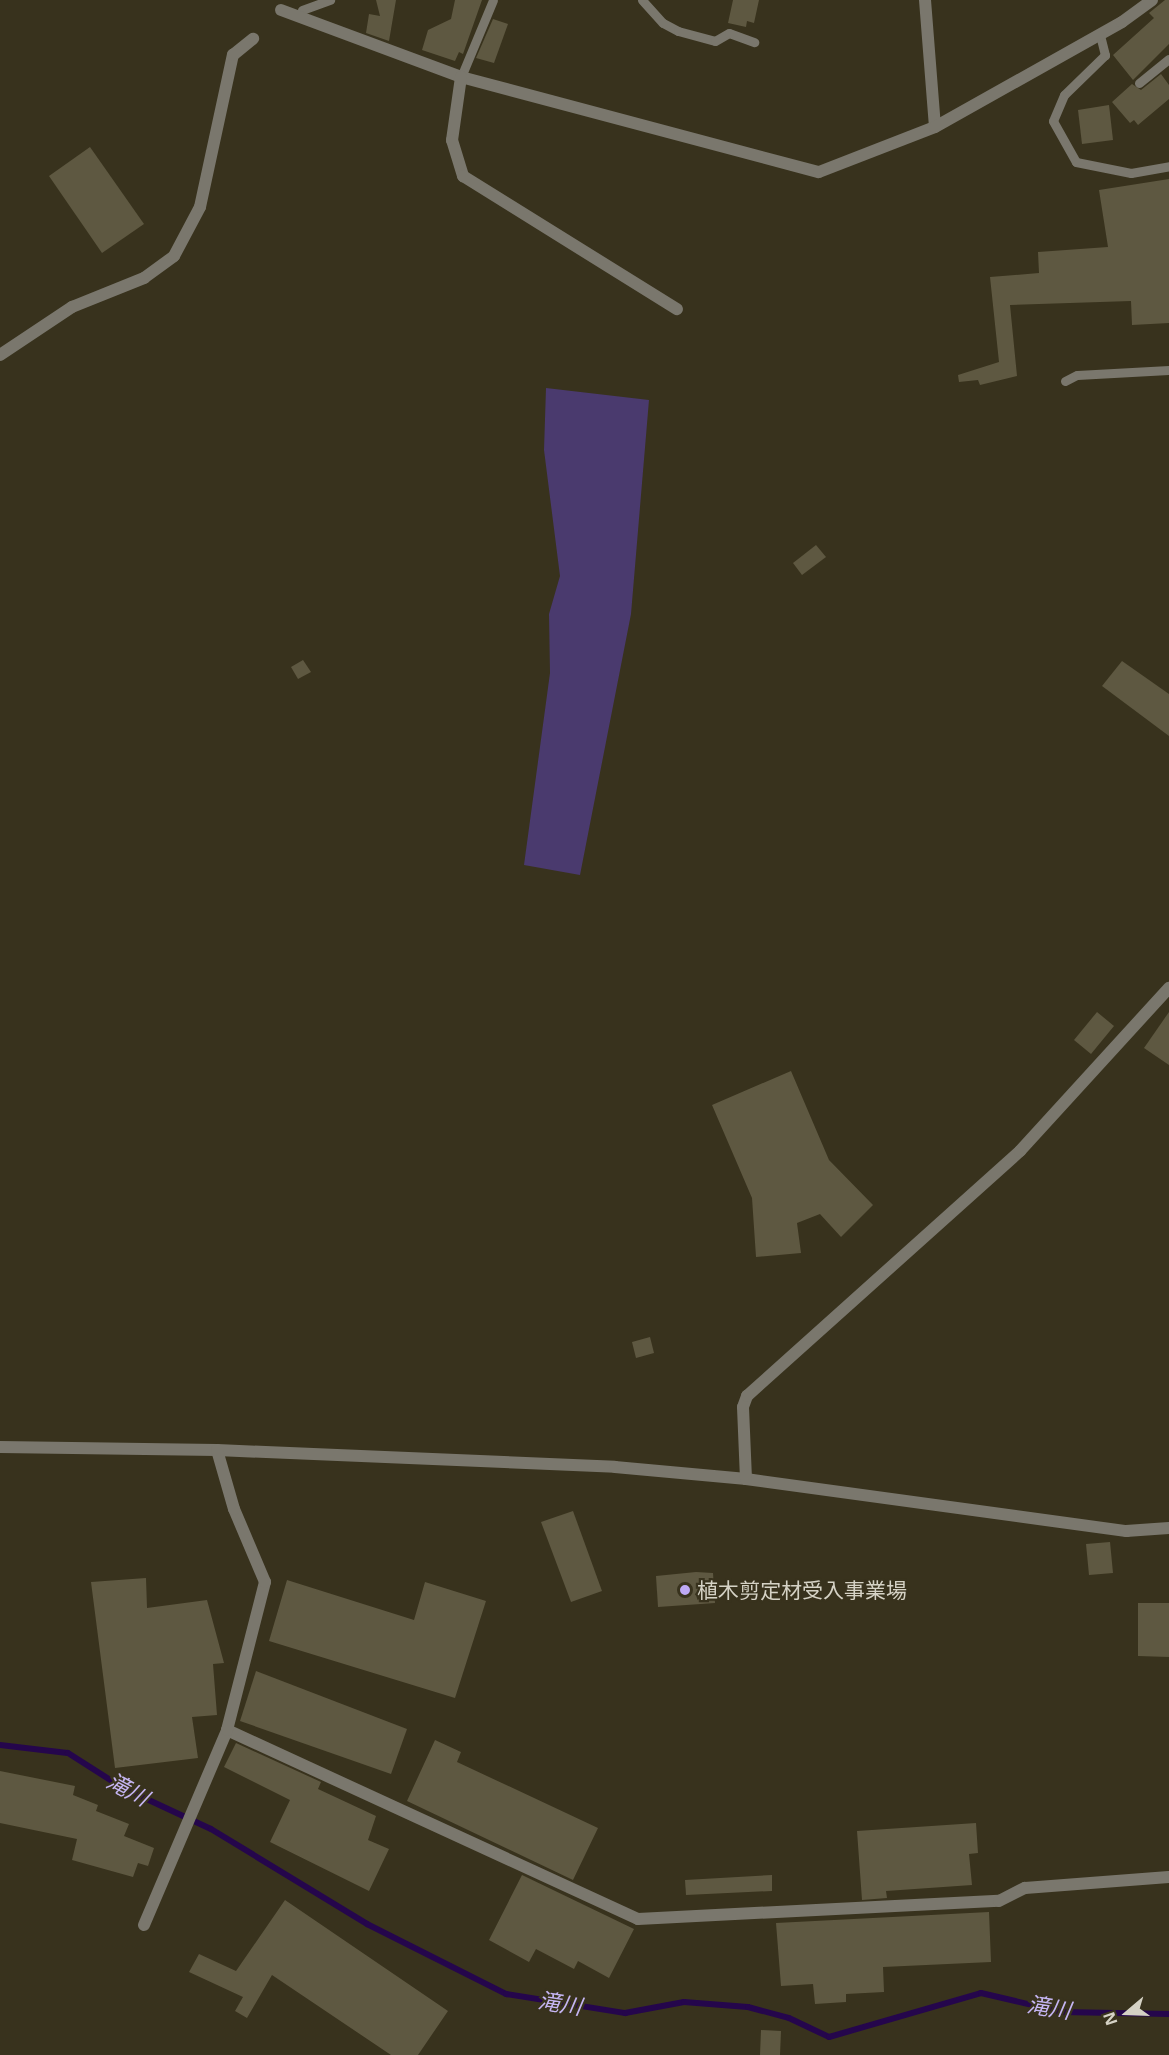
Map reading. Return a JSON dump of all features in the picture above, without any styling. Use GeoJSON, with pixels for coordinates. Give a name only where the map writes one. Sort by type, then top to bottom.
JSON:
{"type":"FeatureCollection","features":[{"type":"Feature","properties":{"kind":"street"},"geometry":{"type":"LineString","coordinates":[[925,0],[935,127]]}},
{"type":"Feature","properties":{"kind":"street"},"geometry":{"type":"LineString","coordinates":[[281,10],[298,13],[461,77],[797,170],[819,171],[853,162],[935,127],[1100,35],[1152,0]]}},
{"type":"Feature","properties":{"kind":"street"},"geometry":{"type":"LineString","coordinates":[[0,355],[72,307],[144,278],[174,256],[200,207],[233,55],[253,39]]}},
{"type":"Feature","properties":{"kind":"street"},"geometry":{"type":"LineString","coordinates":[[461,77],[452,140],[463,176],[677,309]]}},
{"type":"Feature","properties":{"kind":"street"},"geometry":{"type":"LineString","coordinates":[[746,1479],[743,1407],[747,1396],[1020,1151],[1169,988]]}},
{"type":"Feature","properties":{"kind":"street"},"geometry":{"type":"LineString","coordinates":[[0,1447],[217,1450],[615,1467],[746,1479],[1126,1531],[1169,1528]]}},
{"type":"Feature","properties":{"kind":"street"},"geometry":{"type":"LineString","coordinates":[[144,1925],[197,1806],[227,1730],[265,1582],[234,1509],[217,1450]]}},
{"type":"Feature","properties":{"kind":"street"},"geometry":{"type":"LineString","coordinates":[[227,1730],[638,1919],[999,1901],[1025,1888],[1169,1877]]}},
{"type":"Feature","properties":{"kind":"lane"},"geometry":{"type":"LineString","coordinates":[[298,13],[306,0]]}},
{"type":"Feature","properties":{"kind":"lane"},"geometry":{"type":"LineString","coordinates":[[298,13],[330,0]]}},
{"type":"Feature","properties":{"kind":"lane"},"geometry":{"type":"LineString","coordinates":[[461,77],[493,0]]}},
{"type":"Feature","properties":{"kind":"lane"},"geometry":{"type":"LineString","coordinates":[[642,0],[663,22],[685,33],[715,41],[729,33],[754,42]]}},
{"type":"Feature","properties":{"kind":"lane"},"geometry":{"type":"LineString","coordinates":[[1100,35],[1105,55],[1064,95],[1053,121],[1076,162],[1131,173],[1169,166]]}},
{"type":"Feature","properties":{"kind":"lane"},"geometry":{"type":"LineString","coordinates":[[1139,83],[1169,59]]}},
{"type":"Feature","properties":{"kind":"lane"},"geometry":{"type":"LineString","coordinates":[[1065,381],[1077,375],[1169,370]]}},
{"type":"Feature","properties":{"kind":"shaded area"},"geometry":{"type":"Polygon","coordinates":[[[546,388],[649,400],[631,614],[580,875],[524,865],[550,673],[549,614],[560,576],[544,450],[546,388]]]}},
{"type":"Feature","properties":{"kind":"building"},"geometry":{"type":"Polygon","coordinates":[[[376,0],[396,0],[389,41],[366,33],[369,14],[380,16],[376,0]]]}},
{"type":"Feature","properties":{"kind":"building"},"geometry":{"type":"Polygon","coordinates":[[[455,0],[482,0],[463,54],[459,52],[455,61],[422,50],[428,30],[451,19],[455,0]]]}},
{"type":"Feature","properties":{"kind":"building"},"geometry":{"type":"Polygon","coordinates":[[[733,0],[759,0],[754,23],[747,21],[746,27],[728,23],[733,0]]]}},
{"type":"Feature","properties":{"kind":"building"},"geometry":{"type":"Polygon","coordinates":[[[1165,0],[1169,0],[1169,44],[1133,80],[1113,55],[1154,18],[1149,13],[1165,0]]]}},
{"type":"Feature","properties":{"kind":"building"},"geometry":{"type":"Polygon","coordinates":[[[493,19],[508,24],[494,63],[476,58],[493,19]]]}},
{"type":"Feature","properties":{"kind":"building"},"geometry":{"type":"Polygon","coordinates":[[[1161,74],[1169,85],[1169,99],[1138,125],[1134,120],[1130,123],[1112,102],[1132,84],[1141,90],[1161,74]]]}},
{"type":"Feature","properties":{"kind":"building"},"geometry":{"type":"Polygon","coordinates":[[[1109,105],[1113,140],[1082,144],[1078,110],[1109,105]]]}},
{"type":"Feature","properties":{"kind":"building"},"geometry":{"type":"Polygon","coordinates":[[[90,147],[144,224],[102,253],[49,176],[90,147]]]}},
{"type":"Feature","properties":{"kind":"building"},"geometry":{"type":"Polygon","coordinates":[[[1169,179],[1169,323],[1132,325],[1131,301],[1010,305],[1017,376],[980,385],[978,380],[959,382],[958,375],[999,362],[990,277],[1039,273],[1038,252],[1108,247],[1099,190],[1169,179]]]}},
{"type":"Feature","properties":{"kind":"building"},"geometry":{"type":"Polygon","coordinates":[[[816,545],[826,557],[802,575],[793,563],[816,545]]]}},
{"type":"Feature","properties":{"kind":"building"},"geometry":{"type":"Polygon","coordinates":[[[303,660],[311,672],[298,679],[291,667],[303,660]]]}},
{"type":"Feature","properties":{"kind":"building"},"geometry":{"type":"Polygon","coordinates":[[[1122,661],[1169,694],[1169,736],[1102,686],[1122,661]]]}},
{"type":"Feature","properties":{"kind":"building"},"geometry":{"type":"Polygon","coordinates":[[[1097,1012],[1114,1026],[1091,1054],[1074,1040],[1097,1012]]]}},
{"type":"Feature","properties":{"kind":"building"},"geometry":{"type":"Polygon","coordinates":[[[1169,1012],[1169,1065],[1144,1048],[1169,1012]]]}},
{"type":"Feature","properties":{"kind":"building"},"geometry":{"type":"Polygon","coordinates":[[[791,1071],[829,1160],[873,1205],[841,1237],[820,1214],[797,1223],[801,1253],[756,1257],[752,1198],[712,1105],[791,1071]]]}},
{"type":"Feature","properties":{"kind":"building"},"geometry":{"type":"Polygon","coordinates":[[[650,1337],[654,1353],[636,1358],[632,1342],[650,1337]]]}},
{"type":"Feature","properties":{"kind":"building"},"geometry":{"type":"Polygon","coordinates":[[[573,1511],[602,1591],[571,1602],[541,1522],[573,1511]]]}},
{"type":"Feature","properties":{"kind":"building"},"geometry":{"type":"Polygon","coordinates":[[[1110,1542],[1113,1573],[1089,1575],[1086,1544],[1110,1542]]]}},
{"type":"Feature","properties":{"kind":"building","name":"植木剪定材受入事業場"},"geometry":{"type":"Polygon","coordinates":[[[696,1572],[713,1573],[715,1603],[658,1607],[656,1576],[696,1572]]]}},
{"type":"Feature","properties":{"kind":"building"},"geometry":{"type":"Polygon","coordinates":[[[146,1578],[147,1608],[207,1600],[224,1663],[213,1664],[217,1715],[192,1717],[198,1758],[115,1768],[91,1582],[146,1578]]]}},
{"type":"Feature","properties":{"kind":"building"},"geometry":{"type":"Polygon","coordinates":[[[287,1580],[414,1620],[425,1582],[486,1601],[455,1698],[269,1641],[287,1580]]]}},
{"type":"Feature","properties":{"kind":"building"},"geometry":{"type":"Polygon","coordinates":[[[1138,1603],[1169,1603],[1169,1657],[1138,1656],[1138,1603]]]}},
{"type":"Feature","properties":{"kind":"building"},"geometry":{"type":"Polygon","coordinates":[[[256,1671],[407,1729],[391,1774],[240,1721],[256,1671]]]}},
{"type":"Feature","properties":{"kind":"building"},"geometry":{"type":"Polygon","coordinates":[[[435,1740],[461,1752],[457,1762],[598,1828],[573,1880],[407,1801],[435,1740]]]}},
{"type":"Feature","properties":{"kind":"building"},"geometry":{"type":"Polygon","coordinates":[[[236,1743],[321,1782],[318,1789],[376,1816],[368,1840],[389,1849],[369,1891],[270,1842],[290,1800],[224,1767],[236,1743]]]}},
{"type":"Feature","properties":{"kind":"building"},"geometry":{"type":"Polygon","coordinates":[[[0,1771],[75,1786],[73,1795],[98,1805],[96,1811],[129,1824],[124,1836],[154,1848],[148,1866],[138,1863],[133,1877],[72,1860],[77,1839],[0,1823],[0,1771]]]}},
{"type":"Feature","properties":{"kind":"building"},"geometry":{"type":"Polygon","coordinates":[[[976,1823],[978,1853],[969,1854],[972,1885],[886,1891],[887,1898],[862,1900],[857,1831],[976,1823]]]}},
{"type":"Feature","properties":{"kind":"building"},"geometry":{"type":"Polygon","coordinates":[[[522,1875],[634,1929],[609,1978],[578,1961],[574,1969],[536,1949],[529,1962],[489,1940],[522,1875]]]}},
{"type":"Feature","properties":{"kind":"building"},"geometry":{"type":"Polygon","coordinates":[[[772,1875],[772,1891],[686,1895],[685,1880],[772,1875]]]}},
{"type":"Feature","properties":{"kind":"building"},"geometry":{"type":"Polygon","coordinates":[[[285,1900],[448,2011],[418,2055],[391,2055],[272,1975],[247,2018],[235,2011],[243,1997],[189,1972],[199,1954],[236,1971],[285,1900]]]}},
{"type":"Feature","properties":{"kind":"building"},"geometry":{"type":"Polygon","coordinates":[[[989,1912],[991,1962],[883,1967],[884,1992],[846,1994],[846,2002],[815,2004],[813,1984],[781,1986],[776,1923],[989,1912]]]}},
{"type":"Feature","properties":{"kind":"building"},"geometry":{"type":"Polygon","coordinates":[[[761,2030],[781,2031],[780,2055],[760,2055],[761,2030]]]}},
{"type":"Feature","properties":{"kind":"waterway","name":"滝川"},"geometry":{"type":"LineString","coordinates":[[0,1745],[68,1753],[123,1788],[211,1829],[367,1924],[506,1994],[625,2013],[684,2002],[748,2007],[789,2018],[829,2037],[981,1993],[1062,2012],[1169,2014]]}},
{"type":"Feature","properties":{"kind":"place","name":"植木剪定材受入事業場"},"geometry":{"type":"Point","coordinates":[685,1590]}}]}
